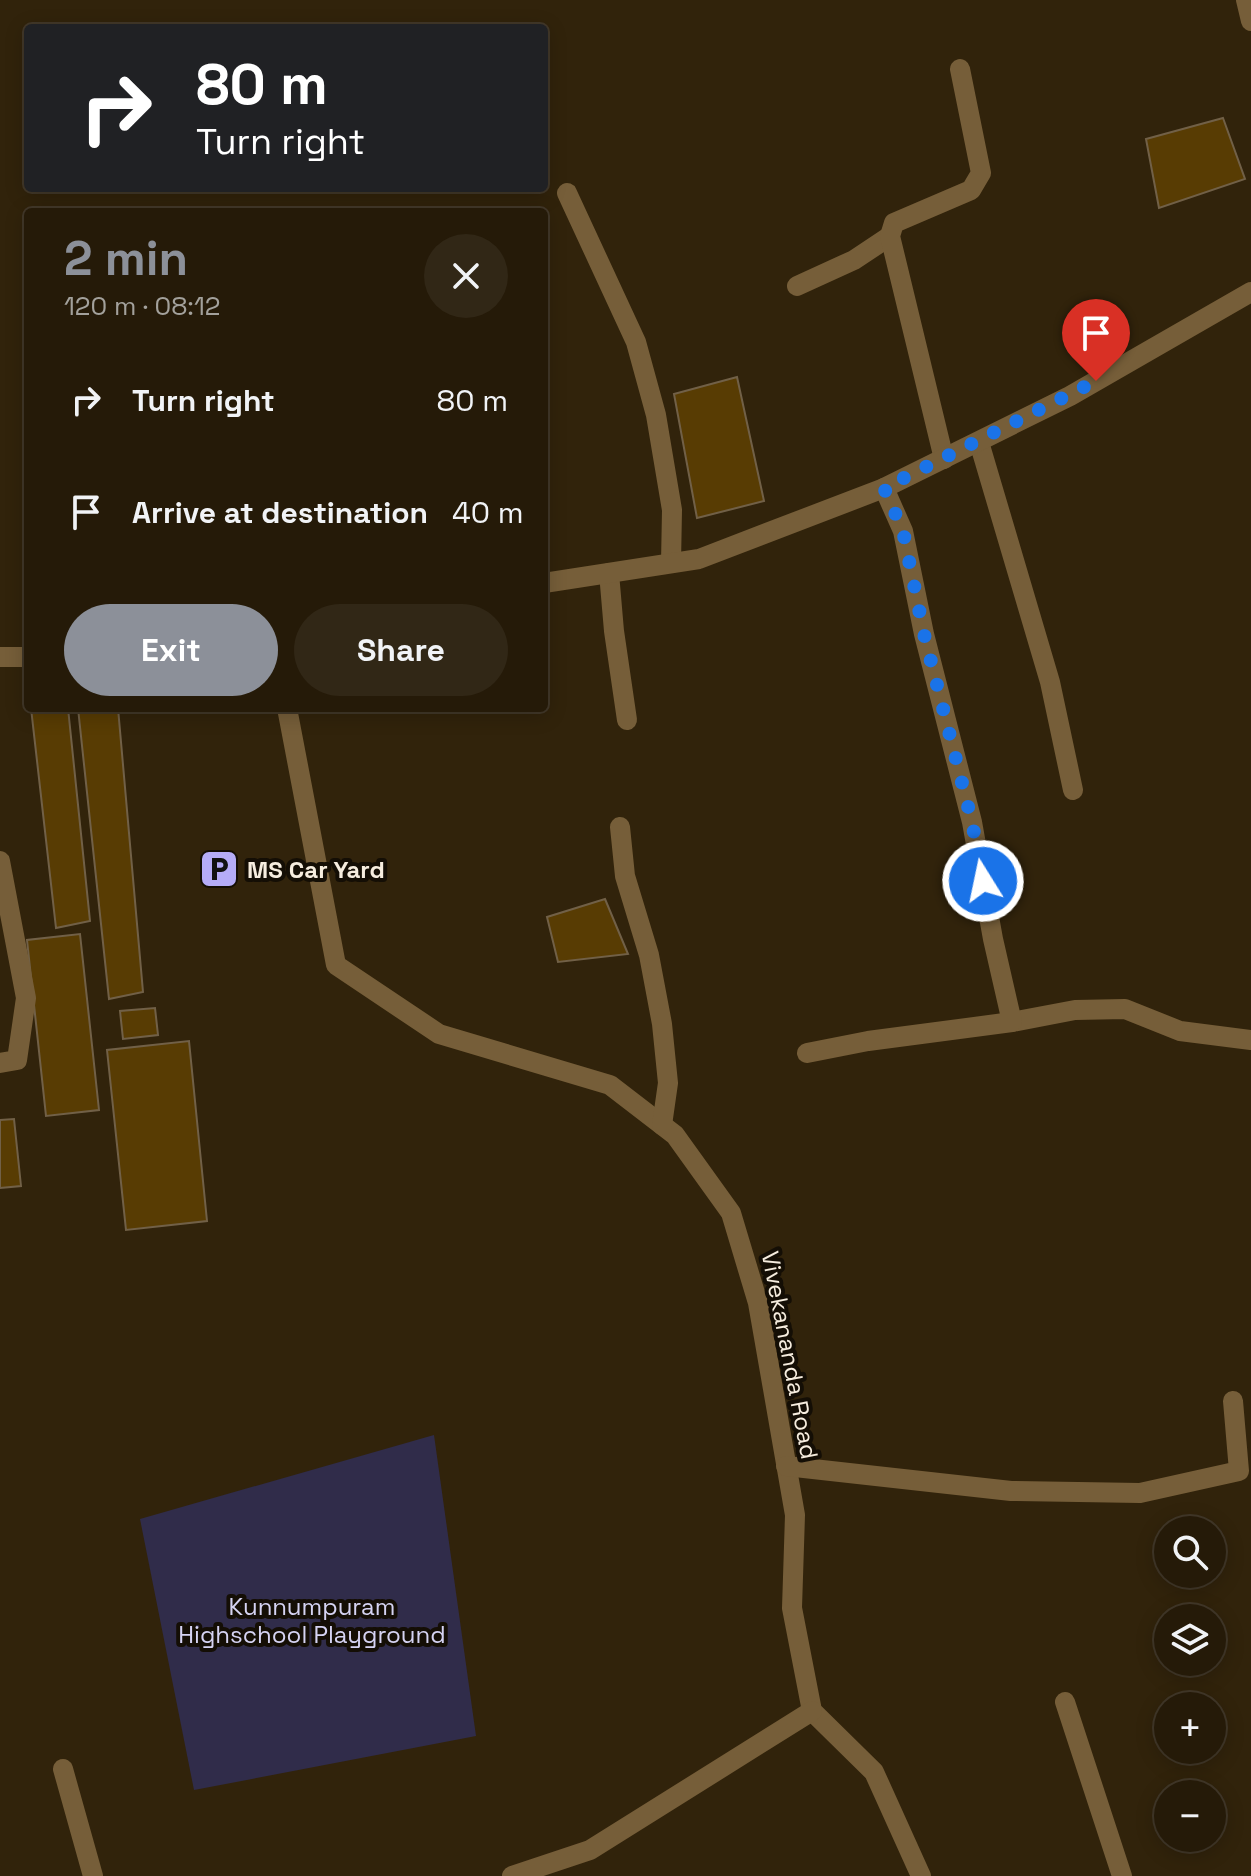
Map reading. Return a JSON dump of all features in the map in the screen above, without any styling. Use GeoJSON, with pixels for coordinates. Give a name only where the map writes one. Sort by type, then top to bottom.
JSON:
{"type":"FeatureCollection","features":[{"type":"Feature","properties":{"kind":"street"},"geometry":{"type":"LineString","coordinates":[[1246,0],[1251,21]]}},
{"type":"Feature","properties":{"kind":"street"},"geometry":{"type":"LineString","coordinates":[[944,459],[890,236],[894,223],[971,190],[981,173],[960,69]]}},
{"type":"Feature","properties":{"kind":"street"},"geometry":{"type":"LineString","coordinates":[[567,193],[636,342],[656,415],[672,510],[671,563]]}},
{"type":"Feature","properties":{"kind":"street"},"geometry":{"type":"LineString","coordinates":[[797,286],[854,260],[890,236]]}},
{"type":"Feature","properties":{"kind":"street"},"geometry":{"type":"LineString","coordinates":[[548,582],[699,559],[884,488],[1070,396],[1251,292]]}},
{"type":"Feature","properties":{"kind":"street"},"geometry":{"type":"LineString","coordinates":[[979,442],[1050,682],[1073,790]]}},
{"type":"Feature","properties":{"kind":"street"},"geometry":{"type":"LineString","coordinates":[[884,488],[903,531],[924,634],[972,822],[1012,1022]]}},
{"type":"Feature","properties":{"kind":"street"},"geometry":{"type":"LineString","coordinates":[[609,573],[627,720]]}},
{"type":"Feature","properties":{"kind":"street"},"geometry":{"type":"LineString","coordinates":[[0,657],[24,657]]}},
{"type":"Feature","properties":{"kind":"street","name":"Vivekananda Road"},"geometry":{"type":"LineString","coordinates":[[288,712],[336,965],[439,1034],[610,1085],[675,1135],[731,1213],[758,1303],[795,1515],[792,1608],[812,1711]]}},
{"type":"Feature","properties":{"kind":"street"},"geometry":{"type":"LineString","coordinates":[[620,827],[625,876],[649,955],[662,1024],[668,1083],[662,1125]]}},
{"type":"Feature","properties":{"kind":"street"},"geometry":{"type":"LineString","coordinates":[[0,861],[26,998],[17,1060],[0,1063]]}},
{"type":"Feature","properties":{"kind":"street"},"geometry":{"type":"LineString","coordinates":[[807,1053],[1075,1010],[1125,1009],[1180,1031],[1251,1040]]}},
{"type":"Feature","properties":{"kind":"street"},"geometry":{"type":"LineString","coordinates":[[786,1466],[1011,1491],[1140,1493],[1239,1471],[1233,1401]]}},
{"type":"Feature","properties":{"kind":"street"},"geometry":{"type":"LineString","coordinates":[[1065,1702],[1122,1876]]}},
{"type":"Feature","properties":{"kind":"street"},"geometry":{"type":"LineString","coordinates":[[512,1876],[590,1850],[812,1711],[874,1772],[921,1876]]}},
{"type":"Feature","properties":{"kind":"street"},"geometry":{"type":"LineString","coordinates":[[63,1769],[93,1876]]}},
{"type":"Feature","properties":{"kind":"green space","name":"Kunnumpuram Highschool Playground"},"geometry":{"type":"Polygon","coordinates":[[[434,1435],[476,1736],[194,1790],[140,1519],[434,1435]]]}},
{"type":"Feature","properties":{"kind":"building"},"geometry":{"type":"Polygon","coordinates":[[[1223,118],[1245,179],[1159,208],[1146,139],[1223,118]]]}},
{"type":"Feature","properties":{"kind":"building"},"geometry":{"type":"Polygon","coordinates":[[[737,377],[764,501],[697,518],[674,394],[737,377]]]}},
{"type":"Feature","properties":{"kind":"building"},"geometry":{"type":"Polygon","coordinates":[[[31,712],[68,712],[90,921],[56,928],[31,712]]]}},
{"type":"Feature","properties":{"kind":"building"},"geometry":{"type":"Polygon","coordinates":[[[78,712],[118,712],[143,992],[109,999],[78,712]]]}},
{"type":"Feature","properties":{"kind":"building"},"geometry":{"type":"Polygon","coordinates":[[[605,899],[628,954],[558,962],[547,917],[605,899]]]}},
{"type":"Feature","properties":{"kind":"building"},"geometry":{"type":"Polygon","coordinates":[[[80,934],[99,1110],[46,1116],[27,940],[80,934]]]}},
{"type":"Feature","properties":{"kind":"building"},"geometry":{"type":"Polygon","coordinates":[[[155,1008],[158,1035],[123,1039],[120,1011],[155,1008]]]}},
{"type":"Feature","properties":{"kind":"building"},"geometry":{"type":"Polygon","coordinates":[[[189,1041],[207,1221],[126,1230],[107,1050],[189,1041]]]}},
{"type":"Feature","properties":{"kind":"building"},"geometry":{"type":"Polygon","coordinates":[[[14,1119],[21,1186],[0,1188],[0,1120],[14,1119]]]}},
{"type":"Feature","properties":{"kind":"place","name":"MS Car Yard"},"geometry":{"type":"Point","coordinates":[219,869]}},
{"type":"Feature","properties":{"kind":"route"},"geometry":{"type":"LineString","coordinates":[[983,881],[972,822],[924,634],[903,531],[884,488],[1096,381]]}}]}
